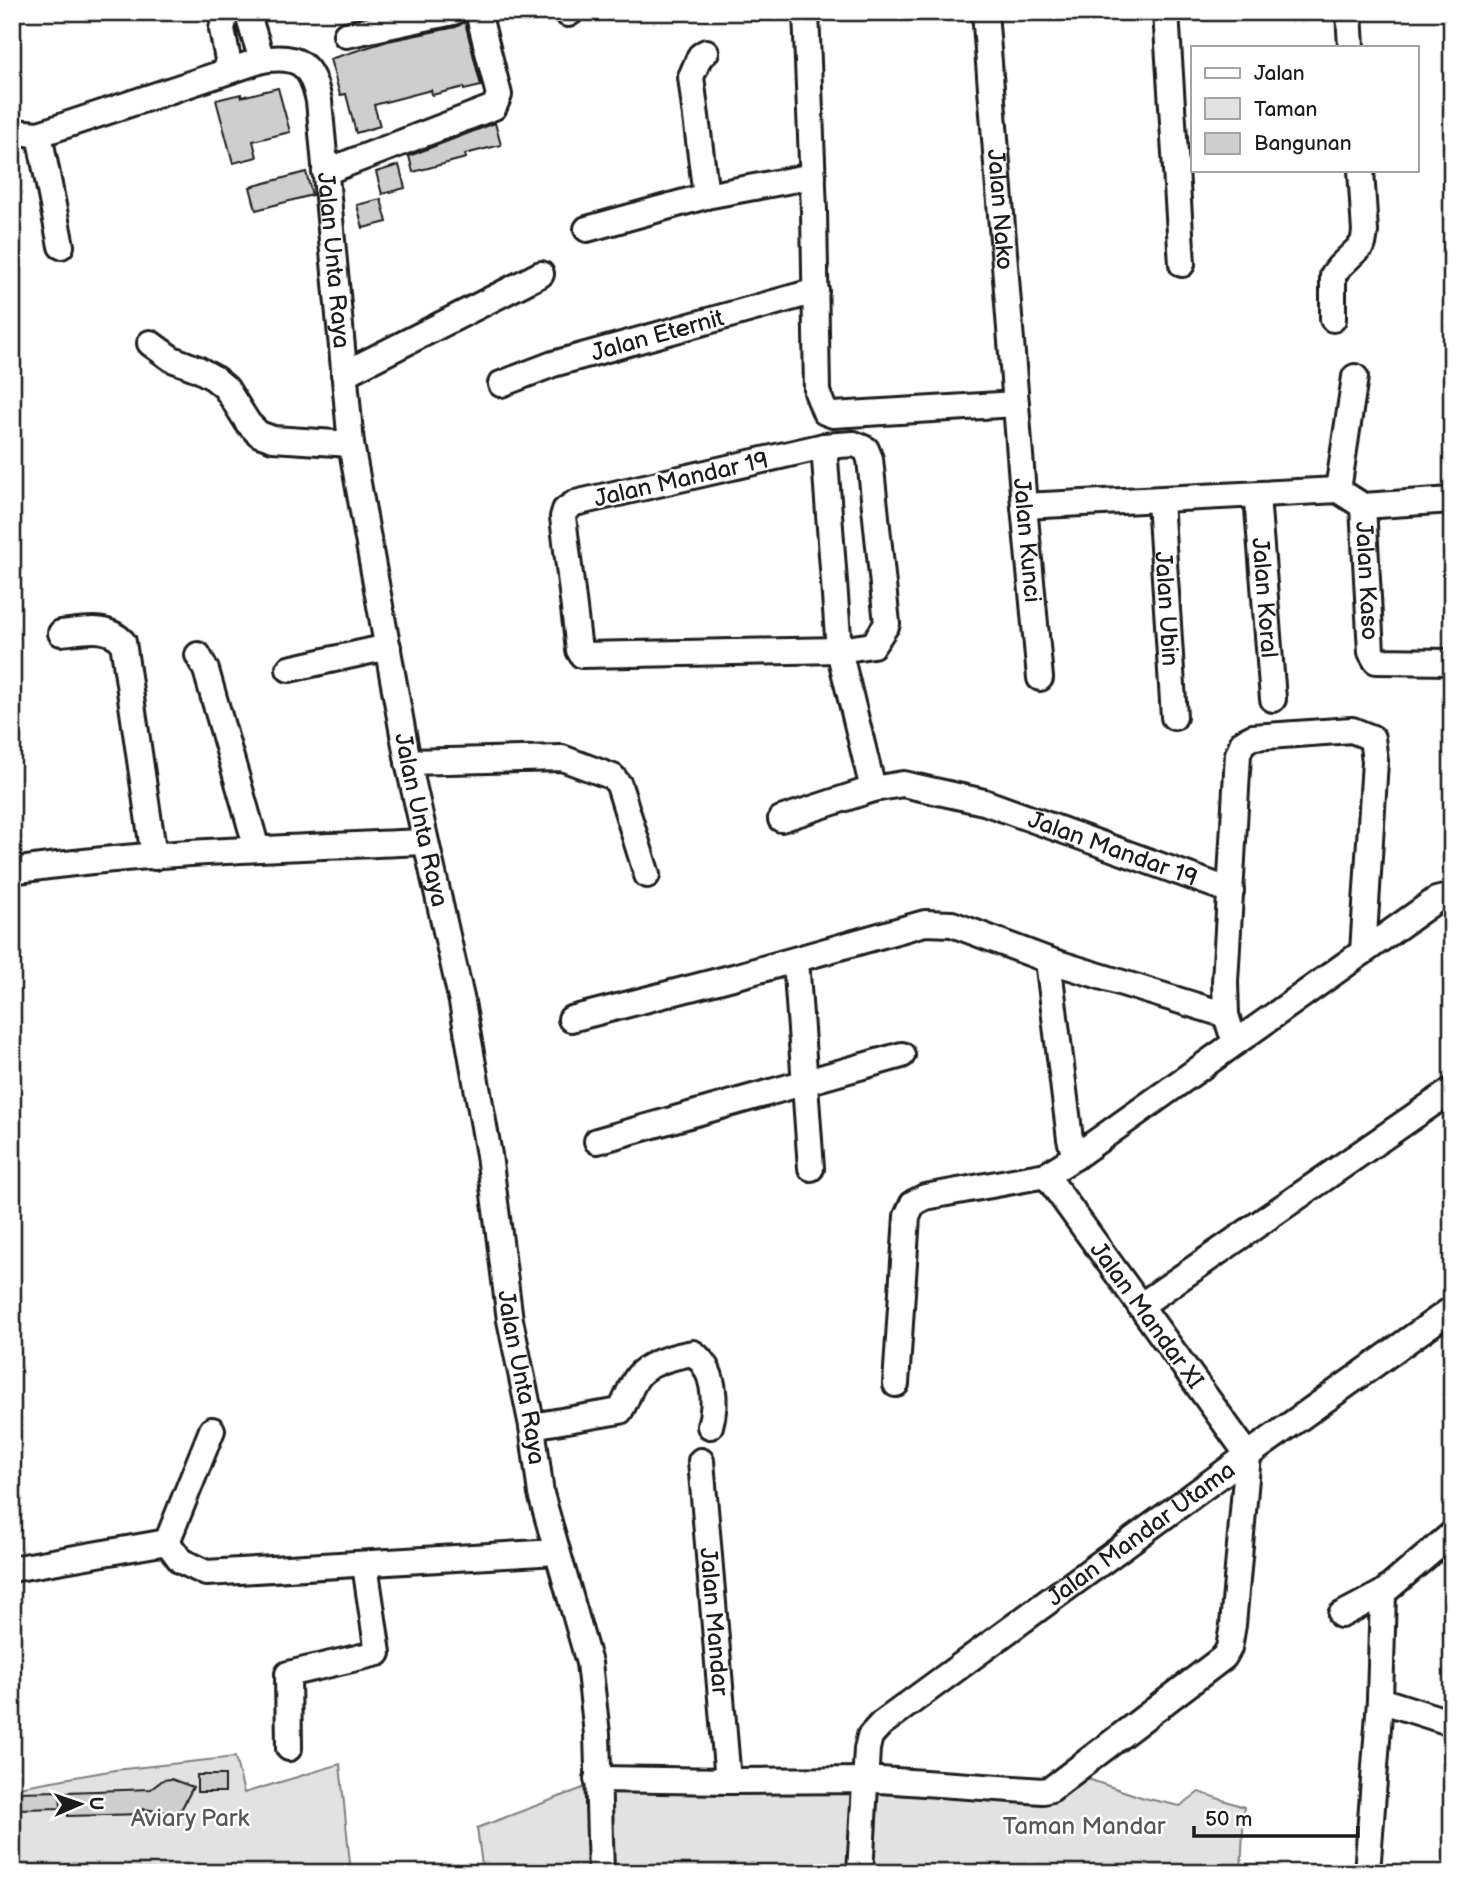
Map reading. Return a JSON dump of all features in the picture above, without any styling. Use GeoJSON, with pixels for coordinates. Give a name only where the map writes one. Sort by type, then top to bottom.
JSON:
{"type":"FeatureCollection","features":[{"type":"Feature","properties":{"kind":"street"},"geometry":{"type":"LineString","coordinates":[[226,12],[222,29],[230,71]]}},
{"type":"Feature","properties":{"kind":"street"},"geometry":{"type":"LineString","coordinates":[[247,12],[262,60]]}},
{"type":"Feature","properties":{"kind":"street"},"geometry":{"type":"LineString","coordinates":[[346,35],[453,12]]}},
{"type":"Feature","properties":{"kind":"street"},"geometry":{"type":"LineString","coordinates":[[326,172],[494,107],[499,94],[478,12]]}},
{"type":"Feature","properties":{"kind":"street"},"geometry":{"type":"LineString","coordinates":[[806,12],[813,176],[817,392],[825,412],[833,415],[1016,404]]}},
{"type":"Feature","properties":{"kind":"street","name":"Jalan Nako"},"geometry":{"type":"LineString","coordinates":[[985,12],[1016,404]]}},
{"type":"Feature","properties":{"kind":"street"},"geometry":{"type":"LineString","coordinates":[[1166,12],[1182,264]]}},
{"type":"Feature","properties":{"kind":"street"},"geometry":{"type":"LineString","coordinates":[[1349,12],[1351,46]]}},
{"type":"Feature","properties":{"kind":"street"},"geometry":{"type":"LineString","coordinates":[[706,52],[700,56],[691,77],[706,196]]}},
{"type":"Feature","properties":{"kind":"street","name":"Jalan Unta Raya"},"geometry":{"type":"LineString","coordinates":[[12,132],[39,134],[262,60],[283,57],[299,62],[309,72],[319,100],[351,444],[408,762],[462,1002],[489,1155],[510,1320],[532,1426],[541,1494],[589,1663],[597,1734],[601,1873]]}},
{"type":"Feature","properties":{"kind":"street"},"geometry":{"type":"LineString","coordinates":[[39,134],[61,246]]}},
{"type":"Feature","properties":{"kind":"street"},"geometry":{"type":"LineString","coordinates":[[1333,319],[1333,275],[1363,244],[1365,232],[1361,172]]}},
{"type":"Feature","properties":{"kind":"street"},"geometry":{"type":"LineString","coordinates":[[587,229],[706,196],[813,176]]}},
{"type":"Feature","properties":{"kind":"street"},"geometry":{"type":"LineString","coordinates":[[344,374],[541,274]]}},
{"type":"Feature","properties":{"kind":"street","name":"Jalan Eternit"},"geometry":{"type":"LineString","coordinates":[[501,384],[553,363],[816,291]]}},
{"type":"Feature","properties":{"kind":"street"},"geometry":{"type":"LineString","coordinates":[[150,343],[172,359],[198,369],[220,383],[259,434],[273,439],[351,444]]}},
{"type":"Feature","properties":{"kind":"street"},"geometry":{"type":"LineString","coordinates":[[1338,490],[1355,377]]}},
{"type":"Feature","properties":{"kind":"street","name":"Jalan Kunci"},"geometry":{"type":"LineString","coordinates":[[1016,404],[1040,678]]}},
{"type":"Feature","properties":{"kind":"street","name":"Jalan Mandar 19"},"geometry":{"type":"LineString","coordinates":[[854,444],[866,449],[870,459],[887,624],[873,645],[839,650],[582,655],[579,650],[563,517],[565,510],[575,503],[824,446],[854,444]]}},
{"type":"Feature","properties":{"kind":"street"},"geometry":{"type":"LineString","coordinates":[[824,446],[839,650],[873,789]]}},
{"type":"Feature","properties":{"kind":"street"},"geometry":{"type":"LineString","coordinates":[[1024,506],[1338,490],[1363,506],[1452,500]]}},
{"type":"Feature","properties":{"kind":"street","name":"Jalan Koral"},"geometry":{"type":"LineString","coordinates":[[1257,496],[1273,699]]}},
{"type":"Feature","properties":{"kind":"street","name":"Jalan Ubin"},"geometry":{"type":"LineString","coordinates":[[1160,501],[1174,718]]}},
{"type":"Feature","properties":{"kind":"street","name":"Jalan Kaso"},"geometry":{"type":"LineString","coordinates":[[1363,506],[1371,652],[1376,661],[1452,662]]}},
{"type":"Feature","properties":{"kind":"street"},"geometry":{"type":"LineString","coordinates":[[61,632],[101,629],[117,636],[122,642],[155,858]]}},
{"type":"Feature","properties":{"kind":"street"},"geometry":{"type":"LineString","coordinates":[[289,669],[388,647]]}},
{"type":"Feature","properties":{"kind":"street"},"geometry":{"type":"LineString","coordinates":[[198,655],[210,685],[257,849]]}},
{"type":"Feature","properties":{"kind":"street"},"geometry":{"type":"LineString","coordinates":[[1235,1043],[1226,1015],[1238,754],[1243,742],[1253,737],[1352,730],[1372,738],[1376,761],[1363,952]]}},
{"type":"Feature","properties":{"kind":"street"},"geometry":{"type":"LineString","coordinates":[[408,762],[562,758],[612,777],[619,785],[647,875]]}},
{"type":"Feature","properties":{"kind":"street","name":"Jalan Mandar 19"},"geometry":{"type":"LineString","coordinates":[[781,819],[873,789],[903,784],[984,802],[1231,891]]}},
{"type":"Feature","properties":{"kind":"street"},"geometry":{"type":"LineString","coordinates":[[12,872],[88,860],[425,842]]}},
{"type":"Feature","properties":{"kind":"street"},"geometry":{"type":"LineString","coordinates":[[896,1384],[907,1216],[913,1203],[925,1197],[1046,1175],[1436,901],[1452,896]]}},
{"type":"Feature","properties":{"kind":"street"},"geometry":{"type":"LineString","coordinates":[[571,1019],[925,923],[952,924],[1048,960],[1226,1015]]}},
{"type":"Feature","properties":{"kind":"street"},"geometry":{"type":"LineString","coordinates":[[796,960],[811,1168]]}},
{"type":"Feature","properties":{"kind":"street"},"geometry":{"type":"LineString","coordinates":[[1048,960],[1070,1139],[1075,1157]]}},
{"type":"Feature","properties":{"kind":"street"},"geometry":{"type":"LineString","coordinates":[[597,1141],[902,1055]]}},
{"type":"Feature","properties":{"kind":"street"},"geometry":{"type":"LineString","coordinates":[[1140,1306],[1170,1288],[1452,1090]]}},
{"type":"Feature","properties":{"kind":"street","name":"Jalan Mandar XI"},"geometry":{"type":"LineString","coordinates":[[1046,1175],[1248,1455]]}},
{"type":"Feature","properties":{"kind":"street","name":"Jalan Mandar Utama"},"geometry":{"type":"LineString","coordinates":[[860,1873],[863,1781],[870,1736],[881,1724],[1452,1309]]}},
{"type":"Feature","properties":{"kind":"street"},"geometry":{"type":"LineString","coordinates":[[532,1426],[620,1410],[639,1375],[666,1360],[693,1353],[703,1360],[712,1388],[716,1406],[710,1426]]}},
{"type":"Feature","properties":{"kind":"street"},"geometry":{"type":"LineString","coordinates":[[167,1542],[212,1430]]}},
{"type":"Feature","properties":{"kind":"street"},"geometry":{"type":"LineString","coordinates":[[597,1779],[863,1781],[1047,1790],[1224,1657],[1229,1648],[1233,1625],[1248,1455]]}},
{"type":"Feature","properties":{"kind":"street","name":"Jalan Mandar"},"geometry":{"type":"LineString","coordinates":[[701,1461],[728,1781]]}},
{"type":"Feature","properties":{"kind":"street"},"geometry":{"type":"LineString","coordinates":[[1341,1615],[1383,1593],[1452,1534]]}},
{"type":"Feature","properties":{"kind":"street"},"geometry":{"type":"LineString","coordinates":[[167,1542],[181,1561],[206,1573],[556,1552]]}},
{"type":"Feature","properties":{"kind":"street"},"geometry":{"type":"LineString","coordinates":[[12,1569],[167,1542]]}},
{"type":"Feature","properties":{"kind":"street"},"geometry":{"type":"LineString","coordinates":[[289,1748],[288,1674],[378,1653],[365,1565]]}},
{"type":"Feature","properties":{"kind":"street"},"geometry":{"type":"LineString","coordinates":[[1367,1873],[1380,1700],[1383,1593]]}},
{"type":"Feature","properties":{"kind":"street"},"geometry":{"type":"LineString","coordinates":[[1380,1700],[1452,1723]]}},
{"type":"Feature","properties":{"kind":"green space","name":"Aviary Park"},"geometry":{"type":"Polygon","coordinates":[[[235,1757],[244,1793],[340,1764],[351,1873],[12,1873],[12,1788],[115,1770],[235,1757]]]}},
{"type":"Feature","properties":{"kind":"green space","name":"Taman Mandar"},"geometry":{"type":"Polygon","coordinates":[[[1073,1774],[1144,1798],[1180,1806],[1199,1792],[1244,1807],[1241,1873],[856,1873],[862,1788],[1045,1796],[1073,1774]]]}},
{"type":"Feature","properties":{"kind":"green space"},"geometry":{"type":"Polygon","coordinates":[[[593,1783],[860,1788],[853,1873],[605,1873],[593,1783]]]}},
{"type":"Feature","properties":{"kind":"green space"},"geometry":{"type":"Polygon","coordinates":[[[591,1785],[597,1873],[483,1873],[477,1828],[591,1785]]]}},
{"type":"Feature","properties":{"kind":"building"},"geometry":{"type":"Polygon","coordinates":[[[465,22],[481,86],[432,95],[431,90],[374,105],[380,126],[356,133],[346,94],[340,95],[330,59],[388,41],[456,27],[465,22]]]}},
{"type":"Feature","properties":{"kind":"building"},"geometry":{"type":"Polygon","coordinates":[[[278,88],[290,132],[253,141],[257,157],[233,163],[216,100],[278,88]]]}},
{"type":"Feature","properties":{"kind":"building"},"geometry":{"type":"Polygon","coordinates":[[[495,123],[501,145],[465,154],[466,158],[413,172],[409,156],[495,123]]]}},
{"type":"Feature","properties":{"kind":"building"},"geometry":{"type":"Polygon","coordinates":[[[399,165],[405,188],[382,194],[376,172],[399,165]]]}},
{"type":"Feature","properties":{"kind":"building"},"geometry":{"type":"Polygon","coordinates":[[[306,172],[312,195],[256,210],[250,187],[306,172]]]}},
{"type":"Feature","properties":{"kind":"building"},"geometry":{"type":"Polygon","coordinates":[[[381,199],[387,222],[363,228],[357,205],[381,199]]]}},
{"type":"Feature","properties":{"kind":"building"},"geometry":{"type":"Polygon","coordinates":[[[197,1775],[225,1775],[225,1792],[197,1792],[197,1775]]]}},
{"type":"Feature","properties":{"kind":"building"},"geometry":{"type":"Polygon","coordinates":[[[171,1779],[193,1787],[177,1812],[143,1809],[143,1814],[68,1816],[67,1792],[151,1789],[163,1780],[171,1779]]]}},
{"type":"Feature","properties":{"kind":"building"},"geometry":{"type":"Polygon","coordinates":[[[60,1791],[61,1808],[18,1809],[18,1792],[60,1791]]]}}]}
